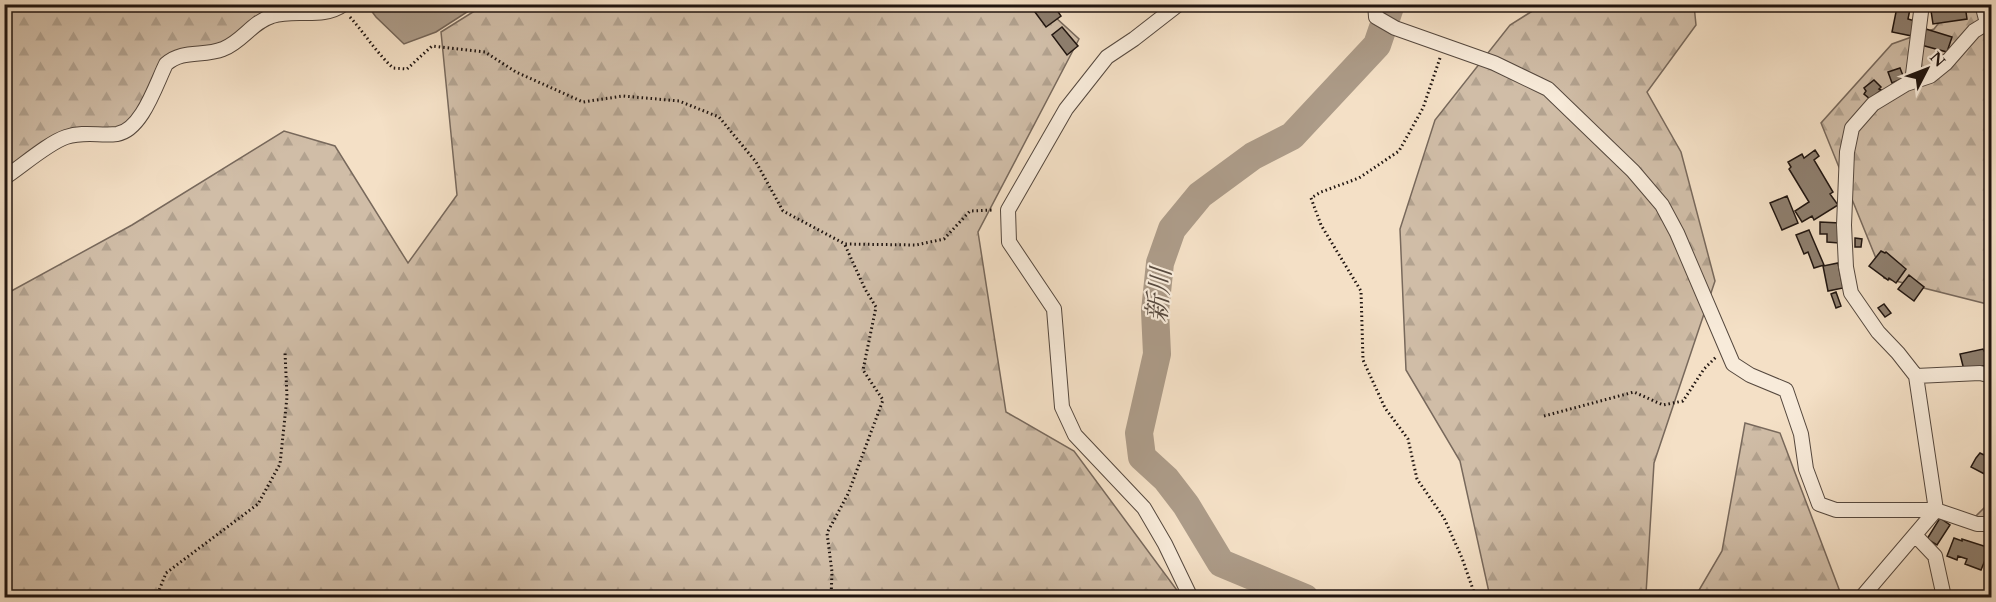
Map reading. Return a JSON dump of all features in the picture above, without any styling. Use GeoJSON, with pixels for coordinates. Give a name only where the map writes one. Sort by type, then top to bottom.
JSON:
{"type":"FeatureCollection","features":[{"type":"Feature","properties":{"kind":"street"},"geometry":{"type":"LineString","coordinates":[[1179,4],[1107,57],[1066,109],[1008,210],[1009,242],[1054,309],[1062,407],[1075,435],[1144,508],[1191,597]]}},
{"type":"Feature","properties":{"kind":"street"},"geometry":{"type":"LineString","coordinates":[[1912,82],[1922,4]]}},
{"type":"Feature","properties":{"kind":"street"},"geometry":{"type":"LineString","coordinates":[[1861,597],[1936,510],[1916,376],[1878,332],[1851,293],[1846,267],[1844,225],[1847,152],[1852,128],[1873,104],[1912,82],[1930,75],[1946,63],[1974,31],[1990,21],[1982,4]]}},
{"type":"Feature","properties":{"kind":"street"},"geometry":{"type":"LineString","coordinates":[[4,178],[52,144],[66,137],[92,133],[126,132],[143,112],[166,64],[172,58],[188,53],[222,49],[238,41],[259,21],[274,15],[323,14],[342,6]]}},
{"type":"Feature","properties":{"kind":"street"},"geometry":{"type":"LineString","coordinates":[[1376,11],[1395,28],[1494,63],[1548,89],[1633,171],[1662,205],[1677,233],[1733,364],[1750,375],[1786,390],[1801,434],[1806,469],[1819,504],[1836,510],[1936,510],[1977,524],[1992,524]]}},
{"type":"Feature","properties":{"kind":"street"},"geometry":{"type":"LineString","coordinates":[[1916,376],[1980,373],[1992,376]]}},
{"type":"Feature","properties":{"kind":"street"},"geometry":{"type":"LineString","coordinates":[[1915,535],[1935,556],[1944,597],[1946,597]]}},
{"type":"Feature","properties":{"kind":"path"},"geometry":{"type":"LineString","coordinates":[[342,6],[377,54],[393,68],[407,69],[432,46],[485,52],[516,72],[583,102],[623,96],[679,101],[719,117],[756,162],[783,211],[845,244],[916,245],[944,239],[970,211],[1008,210]]}},
{"type":"Feature","properties":{"kind":"path"},"geometry":{"type":"LineString","coordinates":[[1444,44],[1423,108],[1399,151],[1359,178],[1311,198],[1321,225],[1361,291],[1363,360],[1385,408],[1408,439],[1417,479],[1444,518],[1476,597]]}},
{"type":"Feature","properties":{"kind":"path"},"geometry":{"type":"LineString","coordinates":[[831,597],[832,572],[827,533],[848,494],[882,400],[863,370],[876,307],[865,289],[845,244]]}},
{"type":"Feature","properties":{"kind":"path"},"geometry":{"type":"LineString","coordinates":[[1544,416],[1634,392],[1663,405],[1683,401],[1704,369],[1726,348]]}},
{"type":"Feature","properties":{"kind":"path"},"geometry":{"type":"LineString","coordinates":[[156,597],[166,573],[258,504],[280,464],[286,397],[285,352]]}},
{"type":"Feature","properties":{"kind":"green space"},"geometry":{"type":"Polygon","coordinates":[[[4,5],[339,5],[272,13],[236,40],[178,53],[144,106],[123,130],[84,130],[5,170],[4,5]]]}},
{"type":"Feature","properties":{"kind":"green space"},"geometry":{"type":"Polygon","coordinates":[[[484,5],[1042,5],[1079,39],[978,232],[1006,412],[1074,451],[1179,593],[1179,597],[5,597],[4,295],[132,225],[284,131],[335,146],[408,263],[457,195],[441,32],[484,5]]]}},
{"type":"Feature","properties":{"kind":"green space"},"geometry":{"type":"Polygon","coordinates":[[[1542,5],[1694,5],[1696,25],[1647,92],[1681,152],[1715,281],[1654,463],[1646,594],[1649,597],[1490,597],[1460,461],[1406,370],[1400,229],[1435,120],[1510,25],[1542,5]]]}},
{"type":"Feature","properties":{"kind":"green space"},"geometry":{"type":"Polygon","coordinates":[[[1953,5],[1991,5],[1991,305],[1884,278],[1821,123],[1892,44],[1934,29],[1953,5]]]}},
{"type":"Feature","properties":{"kind":"green space"},"geometry":{"type":"Polygon","coordinates":[[[1745,423],[1780,433],[1842,597],[1695,597],[1722,551],[1745,423]]]}},
{"type":"Feature","properties":{"kind":"green space"},"geometry":{"type":"Polygon","coordinates":[[[1991,501],[1991,526],[1976,516],[1991,501]]]}},
{"type":"Feature","properties":{"kind":"shaded area"},"geometry":{"type":"Polygon","coordinates":[[[367,5],[478,5],[436,32],[404,44],[367,5]]]}},
{"type":"Feature","properties":{"kind":"building"},"geometry":{"type":"Polygon","coordinates":[[[1029,4],[1053,4],[1061,16],[1046,27],[1029,4]]]}},
{"type":"Feature","properties":{"kind":"building"},"geometry":{"type":"Polygon","coordinates":[[[1930,4],[1971,4],[1965,5],[1967,19],[1933,24],[1930,4]]]}},
{"type":"Feature","properties":{"kind":"building"},"geometry":{"type":"Polygon","coordinates":[[[1897,7],[1910,9],[1908,19],[1915,21],[1912,36],[1892,32],[1897,7]]]}},
{"type":"Feature","properties":{"kind":"building"},"geometry":{"type":"Polygon","coordinates":[[[1062,27],[1078,46],[1067,55],[1052,35],[1062,27]]]}},
{"type":"Feature","properties":{"kind":"building"},"geometry":{"type":"Polygon","coordinates":[[[1926,29],[1952,37],[1947,52],[1921,45],[1926,29]]]}},
{"type":"Feature","properties":{"kind":"building"},"geometry":{"type":"Polygon","coordinates":[[[1900,68],[1904,78],[1892,83],[1888,72],[1900,68]]]}},
{"type":"Feature","properties":{"kind":"building"},"geometry":{"type":"Polygon","coordinates":[[[1874,80],[1881,90],[1870,99],[1864,94],[1866,91],[1864,88],[1874,80]]]}},
{"type":"Feature","properties":{"kind":"building"},"geometry":{"type":"Polygon","coordinates":[[[1815,150],[1819,156],[1814,160],[1833,192],[1830,194],[1838,205],[1814,220],[1812,216],[1802,222],[1795,211],[1809,202],[1789,169],[1791,167],[1788,162],[1802,154],[1804,158],[1815,150]]]}},
{"type":"Feature","properties":{"kind":"building"},"geometry":{"type":"Polygon","coordinates":[[[1787,196],[1798,223],[1782,230],[1770,203],[1787,196]]]}},
{"type":"Feature","properties":{"kind":"building"},"geometry":{"type":"Polygon","coordinates":[[[1820,222],[1840,223],[1839,243],[1827,242],[1827,234],[1820,234],[1820,222]]]}},
{"type":"Feature","properties":{"kind":"building"},"geometry":{"type":"Polygon","coordinates":[[[1809,230],[1824,265],[1814,268],[1808,252],[1804,254],[1796,235],[1809,230]]]}},
{"type":"Feature","properties":{"kind":"building"},"geometry":{"type":"Polygon","coordinates":[[[1855,238],[1862,239],[1861,247],[1855,247],[1855,238]]]}},
{"type":"Feature","properties":{"kind":"building"},"geometry":{"type":"Polygon","coordinates":[[[1881,251],[1886,252],[1906,269],[1896,283],[1869,266],[1881,251]]]}},
{"type":"Feature","properties":{"kind":"building"},"geometry":{"type":"Polygon","coordinates":[[[1838,263],[1843,288],[1828,291],[1823,266],[1838,263]]]}},
{"type":"Feature","properties":{"kind":"building"},"geometry":{"type":"Polygon","coordinates":[[[1909,275],[1924,287],[1914,301],[1898,289],[1909,275]]]}},
{"type":"Feature","properties":{"kind":"building"},"geometry":{"type":"Polygon","coordinates":[[[1836,292],[1841,306],[1836,308],[1831,294],[1836,292]]]}},
{"type":"Feature","properties":{"kind":"building"},"geometry":{"type":"Polygon","coordinates":[[[1884,304],[1891,313],[1885,317],[1878,308],[1884,304]]]}},
{"type":"Feature","properties":{"kind":"building"},"geometry":{"type":"Polygon","coordinates":[[[1983,349],[1992,351],[1992,364],[1964,370],[1960,354],[1983,349]]]}},
{"type":"Feature","properties":{"kind":"building"},"geometry":{"type":"Polygon","coordinates":[[[1989,447],[1992,449],[1992,478],[1971,467],[1980,453],[1984,455],[1989,447]]]}},
{"type":"Feature","properties":{"kind":"building"},"geometry":{"type":"Polygon","coordinates":[[[1940,518],[1950,525],[1937,545],[1927,539],[1940,518]]]}},
{"type":"Feature","properties":{"kind":"building"},"geometry":{"type":"Polygon","coordinates":[[[1954,538],[1990,548],[1981,570],[1965,564],[1967,559],[1958,556],[1957,560],[1947,556],[1954,538]]]}},
{"type":"Feature","properties":{"kind":"waterway","name":"新川"},"geometry":{"type":"LineString","coordinates":[[1305,598],[1221,563],[1186,505],[1166,479],[1142,457],[1139,433],[1157,354],[1155,311],[1160,263],[1172,229],[1200,195],[1253,156],[1292,136],[1377,45],[1391,4]]}}]}
